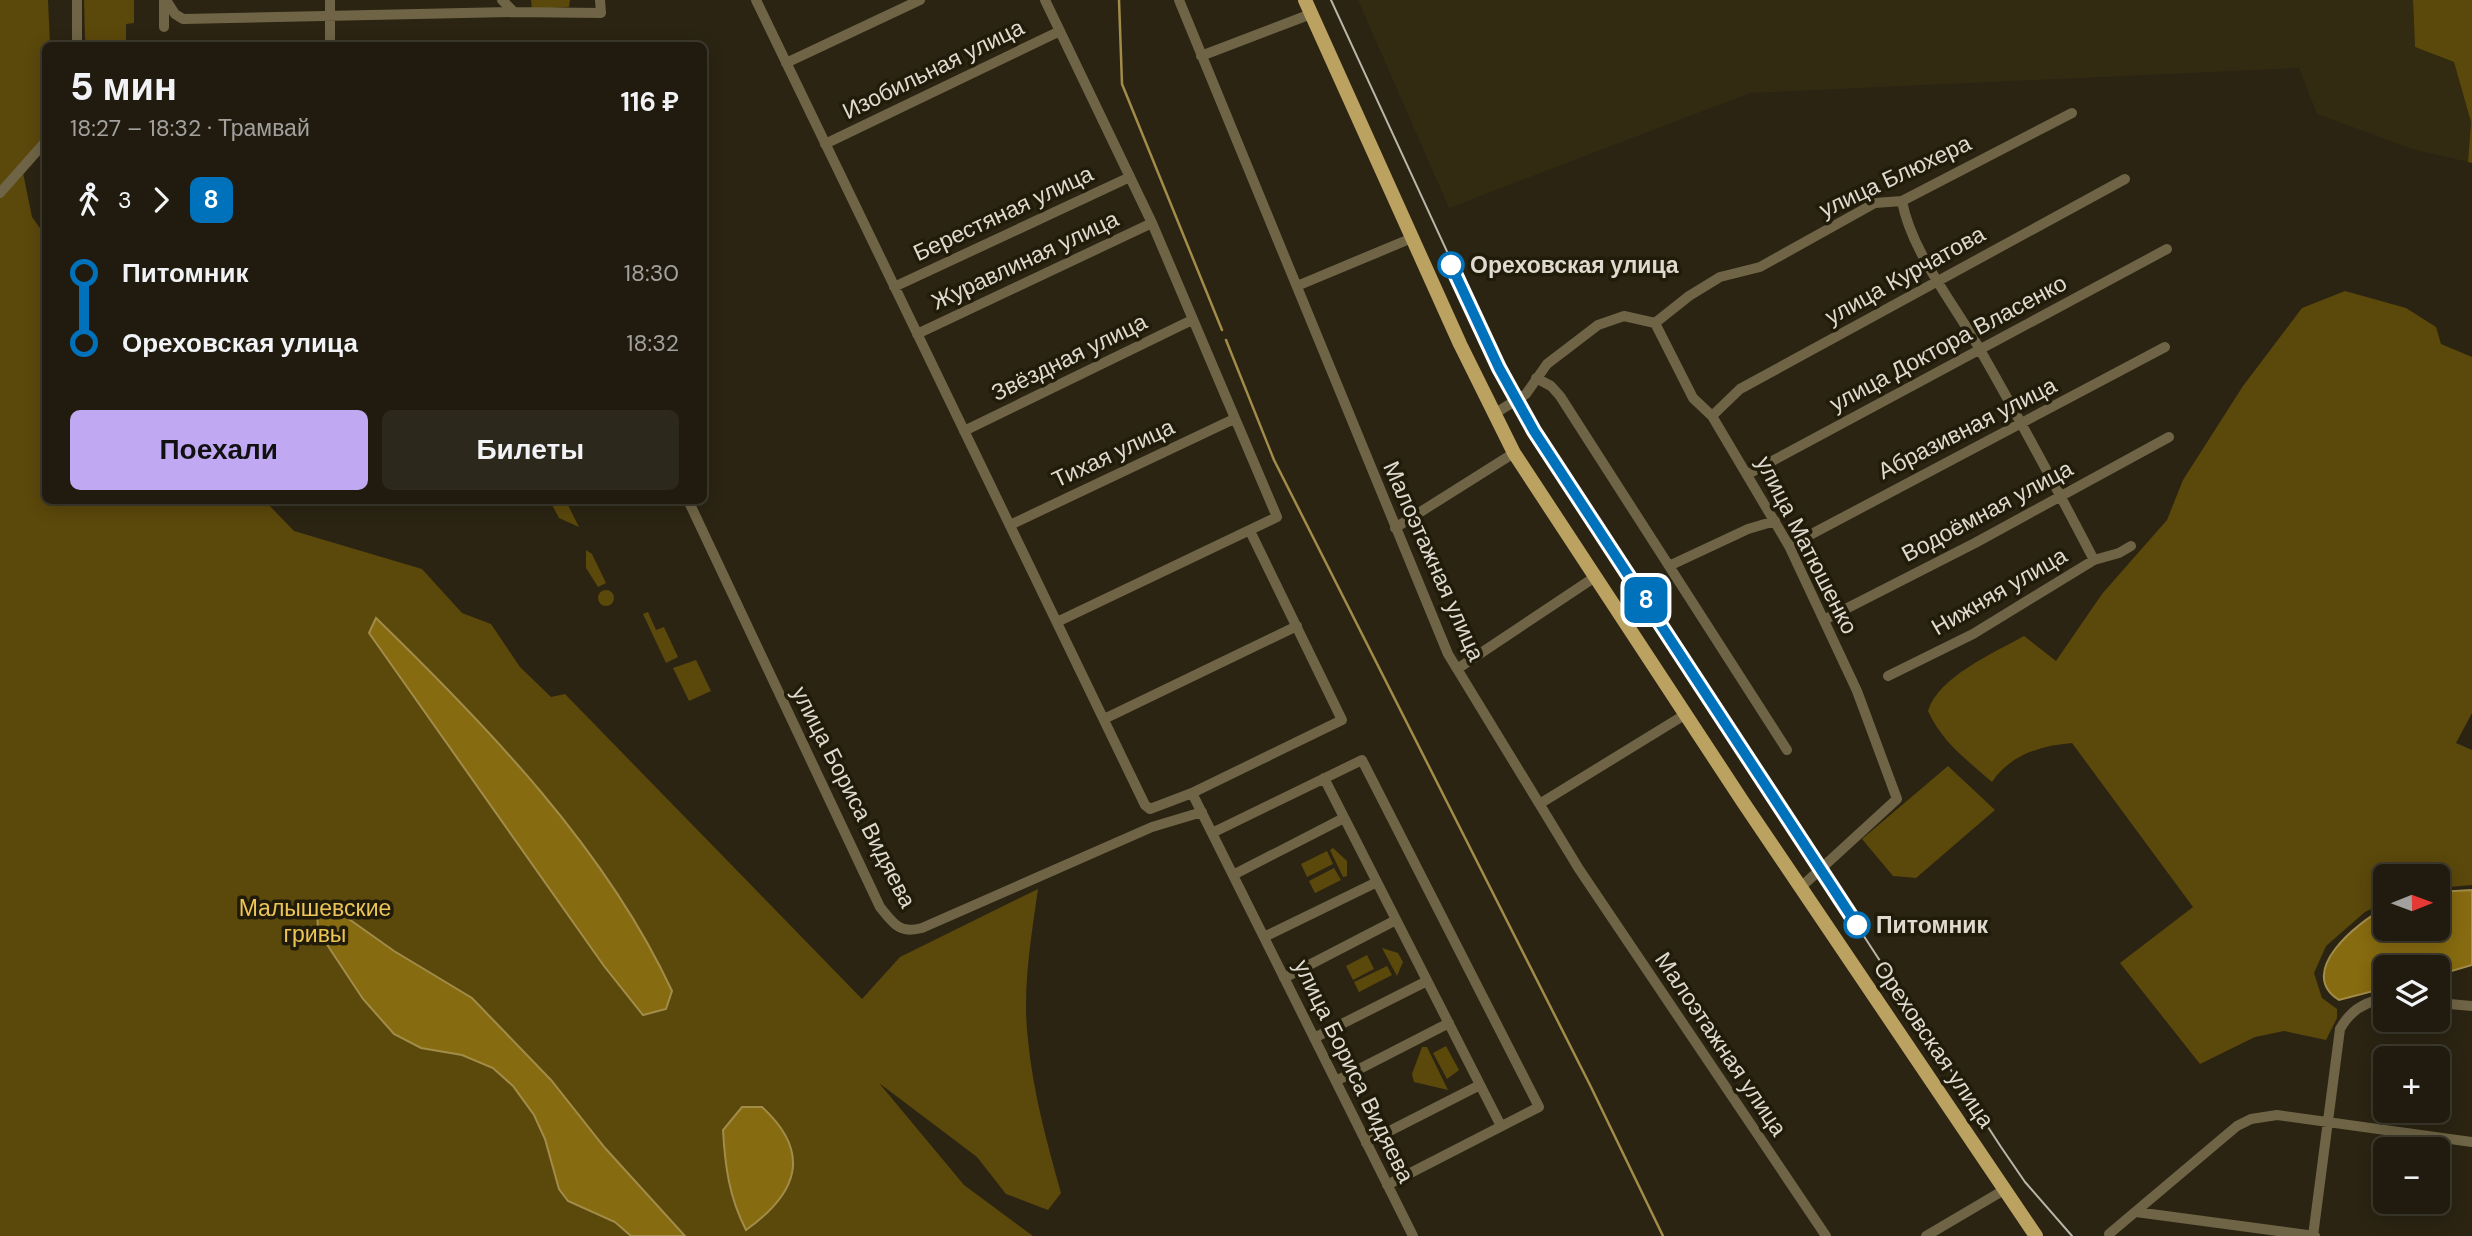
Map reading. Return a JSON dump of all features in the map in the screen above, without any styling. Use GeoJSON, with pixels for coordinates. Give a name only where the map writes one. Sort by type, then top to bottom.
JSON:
{"type":"FeatureCollection","features":[{"type":"Feature","properties":{"kind":"main road","name":"Ореховская улица"},"geometry":{"type":"LineString","coordinates":[[1308,7],[1412,238],[1514,453],[2036,1236]]}},
{"type":"Feature","properties":{"kind":"street"},"geometry":{"type":"LineString","coordinates":[[77,0],[77,42]]}},
{"type":"Feature","properties":{"kind":"street"},"geometry":{"type":"LineString","coordinates":[[165,0],[183,19],[514,12],[601,13],[600,0]]}},
{"type":"Feature","properties":{"kind":"street"},"geometry":{"type":"LineString","coordinates":[[164,27],[165,0]]}},
{"type":"Feature","properties":{"kind":"street"},"geometry":{"type":"LineString","coordinates":[[330,0],[330,42]]}},
{"type":"Feature","properties":{"kind":"street"},"geometry":{"type":"LineString","coordinates":[[502,0],[514,12]]}},
{"type":"Feature","properties":{"kind":"street"},"geometry":{"type":"LineString","coordinates":[[756,0],[1150,809],[1192,793],[1342,720],[1251,531]]}},
{"type":"Feature","properties":{"kind":"street"},"geometry":{"type":"LineString","coordinates":[[786,64],[920,0]]}},
{"type":"Feature","properties":{"kind":"street"},"geometry":{"type":"LineString","coordinates":[[1045,0],[1152,223],[1277,517],[1057,622]]}},
{"type":"Feature","properties":{"kind":"street","name":"Малоэтажная улица"},"geometry":{"type":"LineString","coordinates":[[1179,0],[1395,528],[1457,669],[1579,869],[1826,1236]]}},
{"type":"Feature","properties":{"kind":"street"},"geometry":{"type":"LineString","coordinates":[[1202,56],[1308,7]]}},
{"type":"Feature","properties":{"kind":"street","name":"Изобильная улица"},"geometry":{"type":"LineString","coordinates":[[825,144],[1060,31]]}},
{"type":"Feature","properties":{"kind":"street","name":"улица Блюхера"},"geometry":{"type":"LineString","coordinates":[[1655,323],[1689,296],[1720,277],[1760,267],[1875,203],[1902,201],[2072,113]]}},
{"type":"Feature","properties":{"kind":"street"},"geometry":{"type":"LineString","coordinates":[[0,193],[42,146]]}},
{"type":"Feature","properties":{"kind":"street","name":"Берестяная улица"},"geometry":{"type":"LineString","coordinates":[[894,287],[1130,177]]}},
{"type":"Feature","properties":{"kind":"street","name":"улица Курчатова"},"geometry":{"type":"LineString","coordinates":[[1712,416],[1740,389],[2124,179]]}},
{"type":"Feature","properties":{"kind":"street"},"geometry":{"type":"LineString","coordinates":[[1902,201],[1904,213],[1937,281],[1980,350],[2095,560]]}},
{"type":"Feature","properties":{"kind":"street","name":"Журавлиная улица"},"geometry":{"type":"LineString","coordinates":[[917,334],[1152,223]]}},
{"type":"Feature","properties":{"kind":"street"},"geometry":{"type":"LineString","coordinates":[[1297,286],[1412,238]]}},
{"type":"Feature","properties":{"kind":"street","name":"улица Доктора Власенко"},"geometry":{"type":"LineString","coordinates":[[1748,474],[2167,249]]}},
{"type":"Feature","properties":{"kind":"street"},"geometry":{"type":"LineString","coordinates":[[1494,414],[1526,394],[1547,364],[1607,320],[1624,316],[1655,323]]}},
{"type":"Feature","properties":{"kind":"street","name":"Звёздная улица"},"geometry":{"type":"LineString","coordinates":[[964,431],[1192,320]]}},
{"type":"Feature","properties":{"kind":"street","name":"улица Матюшенко"},"geometry":{"type":"LineString","coordinates":[[1655,323],[1693,398],[1712,416],[1789,546],[1868,715],[1897,799],[1801,887]]}},
{"type":"Feature","properties":{"kind":"street","name":"Абразивная улица"},"geometry":{"type":"LineString","coordinates":[[1789,546],[2165,347]]}},
{"type":"Feature","properties":{"kind":"street"},"geometry":{"type":"LineString","coordinates":[[1536,378],[1551,386],[1560,396],[1671,565],[1787,750]]}},
{"type":"Feature","properties":{"kind":"street","name":"Тихая улица"},"geometry":{"type":"LineString","coordinates":[[1010,525],[1234,419]]}},
{"type":"Feature","properties":{"kind":"street","name":"Водоёмная улица"},"geometry":{"type":"LineString","coordinates":[[1824,620],[2061,497],[2169,437]]}},
{"type":"Feature","properties":{"kind":"street"},"geometry":{"type":"LineString","coordinates":[[1395,528],[1514,453]]}},
{"type":"Feature","properties":{"kind":"street","name":"улица Бориса Видяева"},"geometry":{"type":"LineString","coordinates":[[690,504],[880,907],[898,929],[907,932],[922,928],[1152,827],[1202,811]]}},
{"type":"Feature","properties":{"kind":"street"},"geometry":{"type":"LineString","coordinates":[[1671,565],[1748,529],[1776,521]]}},
{"type":"Feature","properties":{"kind":"street","name":"Нижняя улица"},"geometry":{"type":"LineString","coordinates":[[1888,676],[1973,634],[2095,560],[2119,553],[2131,546]]}},
{"type":"Feature","properties":{"kind":"street"},"geometry":{"type":"LineString","coordinates":[[1457,669],[1595,577]]}},
{"type":"Feature","properties":{"kind":"street"},"geometry":{"type":"LineString","coordinates":[[1104,719],[1297,626]]}},
{"type":"Feature","properties":{"kind":"street"},"geometry":{"type":"LineString","coordinates":[[1541,803],[1686,714]]}},
{"type":"Feature","properties":{"kind":"street"},"geometry":{"type":"LineString","coordinates":[[1212,833],[1362,760],[1539,1107],[1387,1185]]}},
{"type":"Feature","properties":{"kind":"street"},"geometry":{"type":"LineString","coordinates":[[1324,778],[1501,1126]]}},
{"type":"Feature","properties":{"kind":"street","name":"улица Бориса Видяева"},"geometry":{"type":"LineString","coordinates":[[1192,793],[1413,1236]]}},
{"type":"Feature","properties":{"kind":"street"},"geometry":{"type":"LineString","coordinates":[[1233,875],[1344,818]]}},
{"type":"Feature","properties":{"kind":"street"},"geometry":{"type":"LineString","coordinates":[[1264,937],[1377,882]]}},
{"type":"Feature","properties":{"kind":"street"},"geometry":{"type":"LineString","coordinates":[[1284,978],[1396,920]]}},
{"type":"Feature","properties":{"kind":"street"},"geometry":{"type":"LineString","coordinates":[[1314,1038],[1427,981]]}},
{"type":"Feature","properties":{"kind":"street"},"geometry":{"type":"LineString","coordinates":[[2136,1212],[2314,1236],[2340,1029],[2356,1009],[2373,1001]]}},
{"type":"Feature","properties":{"kind":"street"},"geometry":{"type":"LineString","coordinates":[[2450,1004],[2472,1006]]}},
{"type":"Feature","properties":{"kind":"street"},"geometry":{"type":"LineString","coordinates":[[1336,1081],[1449,1023]]}},
{"type":"Feature","properties":{"kind":"street"},"geometry":{"type":"LineString","coordinates":[[1366,1143],[1480,1085]]}},
{"type":"Feature","properties":{"kind":"street"},"geometry":{"type":"LineString","coordinates":[[2109,1234],[2212,1144],[2251,1119],[2277,1115],[2472,1142]]}},
{"type":"Feature","properties":{"kind":"street"},"geometry":{"type":"LineString","coordinates":[[1927,1236],[2004,1190]]}},
{"type":"Feature","properties":{"kind":"shaded area"},"geometry":{"type":"Polygon","coordinates":[[[1358,0],[2413,0],[2415,47],[2454,62],[2471,122],[2468,162],[2412,149],[2317,114],[2299,68],[1750,93],[1449,208],[1358,0]]]}},
{"type":"Feature","properties":{"kind":"shaded area"},"geometry":{"type":"Polygon","coordinates":[[[376,618],[501,746],[579,839],[614,888],[672,991],[666,1009],[643,1015],[604,966],[369,633],[376,618]]]}},
{"type":"Feature","properties":{"kind":"shaded area"},"geometry":{"type":"Polygon","coordinates":[[[2472,890],[2472,965],[2450,971],[2450,955],[2373,955],[2373,991],[2339,1000],[2327,989],[2324,976],[2327,962],[2335,949],[2373,915],[2373,942],[2450,942],[2450,891],[2472,890]]]}},
{"type":"Feature","properties":{"kind":"shaded area"},"geometry":{"type":"Polygon","coordinates":[[[325,902],[394,951],[472,998],[551,1080],[605,1148],[685,1236],[631,1236],[615,1222],[568,1201],[559,1189],[545,1139],[534,1115],[513,1086],[493,1068],[462,1055],[421,1048],[394,1034],[363,999],[318,931],[317,909],[325,902]]]}},
{"type":"Feature","properties":{"kind":"shaded area"},"geometry":{"type":"Polygon","coordinates":[[[742,1107],[762,1107],[778,1124],[788,1140],[793,1156],[787,1187],[764,1216],[746,1230],[729,1181],[723,1130],[742,1107]]]}},
{"type":"Feature","properties":{"kind":"green space","name":"Малышевские гривы"},"geometry":{"type":"Polygon","coordinates":[[[0,0],[48,0],[50,42],[42,42],[42,138],[21,163],[32,217],[42,231],[42,504],[268,504],[294,531],[422,569],[462,613],[491,624],[520,667],[551,697],[565,694],[862,999],[900,957],[1038,889],[1028,965],[1026,1021],[1037,1098],[1061,1193],[1048,1210],[1006,1194],[977,1157],[879,1083],[964,1185],[1033,1236],[0,1236],[0,0]]]}},
{"type":"Feature","properties":{"kind":"green space"},"geometry":{"type":"Polygon","coordinates":[[[84,0],[134,0],[134,23],[126,24],[126,42],[88,42],[85,39],[84,0]]]}},
{"type":"Feature","properties":{"kind":"green space"},"geometry":{"type":"Polygon","coordinates":[[[531,0],[570,0],[569,7],[532,9],[531,0]]]}},
{"type":"Feature","properties":{"kind":"green space"},"geometry":{"type":"Polygon","coordinates":[[[2413,0],[2472,0],[2472,163],[2468,162],[2471,122],[2454,62],[2415,47],[2413,0]]]}},
{"type":"Feature","properties":{"kind":"green space"},"geometry":{"type":"Polygon","coordinates":[[[2345,291],[2406,308],[2436,327],[2441,344],[2472,357],[2472,713],[2456,743],[2472,750],[2472,885],[2450,887],[2450,864],[2373,864],[2373,908],[2326,946],[2314,973],[2322,998],[2337,1009],[2337,1018],[2326,1040],[2284,1031],[2255,1037],[2200,1064],[2120,963],[2193,907],[2072,743],[2027,753],[2008,765],[1992,782],[1948,741],[1928,711],[1943,687],[1955,677],[2024,636],[2056,661],[2102,594],[2167,520],[2183,480],[2243,386],[2302,308],[2345,291]]]}},
{"type":"Feature","properties":{"kind":"green space"},"geometry":{"type":"Polygon","coordinates":[[[552,504],[568,504],[579,527],[559,518],[552,504]]]}},
{"type":"Feature","properties":{"kind":"green space"},"geometry":{"type":"Polygon","coordinates":[[[586,550],[592,554],[606,583],[598,587],[586,568],[586,550]]]}},
{"type":"Feature","properties":{"kind":"green space"},"geometry":{"type":"Polygon","coordinates":[[[603,590],[609,590],[614,598],[612,604],[603,606],[598,601],[598,595],[603,590]]]}},
{"type":"Feature","properties":{"kind":"green space"},"geometry":{"type":"Polygon","coordinates":[[[648,612],[656,630],[664,627],[678,657],[666,663],[643,614],[648,612]]]}},
{"type":"Feature","properties":{"kind":"green space"},"geometry":{"type":"Polygon","coordinates":[[[696,660],[711,691],[689,701],[673,668],[696,660]]]}},
{"type":"Feature","properties":{"kind":"green space"},"geometry":{"type":"Polygon","coordinates":[[[1948,766],[1995,810],[1916,878],[1893,876],[1862,839],[1948,766]]]}},
{"type":"Feature","properties":{"kind":"green space"},"geometry":{"type":"Polygon","coordinates":[[[1333,848],[1347,861],[1347,876],[1343,877],[1330,850],[1333,848]]]}},
{"type":"Feature","properties":{"kind":"green space"},"geometry":{"type":"Polygon","coordinates":[[[1327,851],[1333,864],[1307,877],[1301,864],[1327,851]]]}},
{"type":"Feature","properties":{"kind":"green space"},"geometry":{"type":"Polygon","coordinates":[[[1334,868],[1341,880],[1315,893],[1309,881],[1334,868]]]}},
{"type":"Feature","properties":{"kind":"green space"},"geometry":{"type":"Polygon","coordinates":[[[1382,948],[1398,953],[1403,962],[1397,976],[1382,948]]]}},
{"type":"Feature","properties":{"kind":"green space"},"geometry":{"type":"Polygon","coordinates":[[[1367,955],[1374,969],[1353,980],[1346,966],[1367,955]]]}},
{"type":"Feature","properties":{"kind":"green space"},"geometry":{"type":"Polygon","coordinates":[[[1387,966],[1392,975],[1359,992],[1354,982],[1387,966]]]}},
{"type":"Feature","properties":{"kind":"green space"},"geometry":{"type":"Polygon","coordinates":[[[1446,1046],[1459,1070],[1447,1079],[1433,1053],[1446,1046]]]}},
{"type":"Feature","properties":{"kind":"green space"},"geometry":{"type":"Polygon","coordinates":[[[1422,1047],[1427,1047],[1448,1090],[1414,1082],[1412,1074],[1422,1047]]]}},
{"type":"Feature","properties":{"kind":"waterway"},"geometry":{"type":"LineString","coordinates":[[1119,0],[1122,84],[1222,330]]}},
{"type":"Feature","properties":{"kind":"waterway"},"geometry":{"type":"LineString","coordinates":[[1226,340],[1274,460],[1590,1085],[1663,1236]]}},
{"type":"Feature","properties":{"kind":"tram line"},"geometry":{"type":"LineString","coordinates":[[1331,0],[1516,401],[2001,1147],[2025,1182],[2072,1236]]}},
{"type":"Feature","properties":{"kind":"tram line","name":"8"},"geometry":{"type":"LineString","coordinates":[[1451,265],[1499,368],[1534,431],[1857,925]]}},
{"type":"Feature","properties":{"kind":"place","name":"Ореховская улица"},"geometry":{"type":"Point","coordinates":[1451,265]}},
{"type":"Feature","properties":{"kind":"place","name":"Питомник"},"geometry":{"type":"Point","coordinates":[1857,925]}}]}
